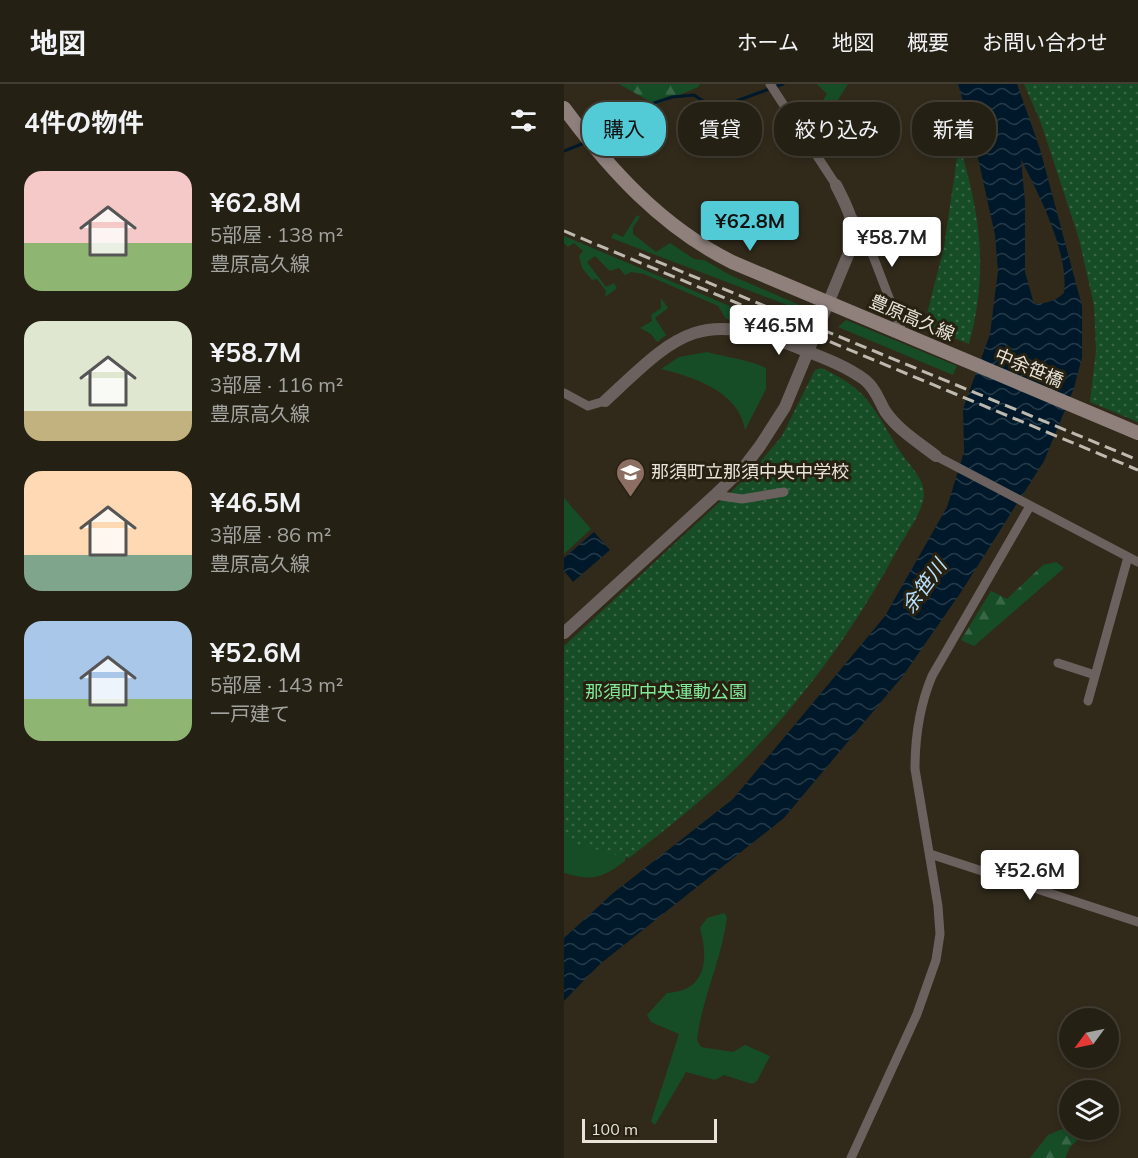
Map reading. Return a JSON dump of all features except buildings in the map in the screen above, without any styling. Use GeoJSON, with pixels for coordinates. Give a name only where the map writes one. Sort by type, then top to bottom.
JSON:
{"type":"FeatureCollection","features":[{"type":"Feature","properties":{"kind":"main road","name":"豊原高久線"},"geometry":{"type":"LineString","coordinates":[[564,108],[618,175],[684,234],[732,262],[960,357]]}},
{"type":"Feature","properties":{"kind":"main road","name":"中余笹橋"},"geometry":{"type":"LineString","coordinates":[[960,357],[1138,433]]}},
{"type":"Feature","properties":{"kind":"street"},"geometry":{"type":"LineString","coordinates":[[770,84],[836,184],[873,256],[903,334]]}},
{"type":"Feature","properties":{"kind":"street"},"geometry":{"type":"LineString","coordinates":[[564,633],[744,467],[773,429],[809,352],[853,243],[852,216]]}},
{"type":"Feature","properties":{"kind":"street"},"geometry":{"type":"LineString","coordinates":[[564,393],[588,406],[605,401],[662,348],[690,333],[721,327],[747,330],[851,370],[868,382],[898,426],[936,456],[1138,562]]}},
{"type":"Feature","properties":{"kind":"street"},"geometry":{"type":"LineString","coordinates":[[715,495],[742,499],[784,492]]}},
{"type":"Feature","properties":{"kind":"street"},"geometry":{"type":"LineString","coordinates":[[851,1158],[917,1014],[936,960],[939,934],[938,906],[915,769],[915,747],[923,698],[1030,506]]}},
{"type":"Feature","properties":{"kind":"street"},"geometry":{"type":"LineString","coordinates":[[1088,700],[1128,556]]}},
{"type":"Feature","properties":{"kind":"street"},"geometry":{"type":"LineString","coordinates":[[1058,663],[1095,675]]}},
{"type":"Feature","properties":{"kind":"street"},"geometry":{"type":"LineString","coordinates":[[930,854],[1138,922]]}},
{"type":"Feature","properties":{"kind":"green space"},"geometry":{"type":"Polygon","coordinates":[[[619,84],[700,84],[698,87],[663,102],[651,102],[619,84]]]}},
{"type":"Feature","properties":{"kind":"green space"},"geometry":{"type":"Polygon","coordinates":[[[817,84],[848,84],[837,102],[822,102],[827,94],[817,84]]]}},
{"type":"Feature","properties":{"kind":"green space"},"geometry":{"type":"Polygon","coordinates":[[[1024,84],[1138,84],[1138,422],[1090,402],[1096,351],[1094,305],[1079,239],[1041,123],[1024,84]]]}},
{"type":"Feature","properties":{"kind":"green space"},"geometry":{"type":"Polygon","coordinates":[[[957,158],[963,158],[969,182],[980,251],[978,296],[969,344],[924,326],[944,247],[957,158]]]}},
{"type":"Feature","properties":{"kind":"green space"},"geometry":{"type":"Polygon","coordinates":[[[637,215],[640,217],[633,227],[633,234],[656,252],[670,243],[694,259],[704,260],[730,275],[804,307],[803,311],[611,238],[614,233],[623,237],[637,215]]]}},
{"type":"Feature","properties":{"kind":"green space"},"geometry":{"type":"Polygon","coordinates":[[[564,236],[796,334],[795,338],[763,324],[726,319],[718,306],[644,274],[631,272],[625,275],[619,268],[610,271],[595,256],[587,262],[606,287],[614,283],[617,288],[605,297],[606,291],[597,279],[592,280],[582,268],[579,256],[583,251],[574,243],[568,247],[564,243],[564,236]]]}},
{"type":"Feature","properties":{"kind":"green space"},"geometry":{"type":"Polygon","coordinates":[[[661,298],[668,308],[655,318],[666,335],[657,342],[651,334],[640,328],[652,321],[651,315],[661,308],[661,298]]]}},
{"type":"Feature","properties":{"kind":"green space"},"geometry":{"type":"Polygon","coordinates":[[[846,320],[957,366],[953,375],[838,327],[846,320]]]}},
{"type":"Feature","properties":{"kind":"green space"},"geometry":{"type":"Polygon","coordinates":[[[707,352],[766,368],[766,389],[745,430],[734,405],[713,388],[687,376],[661,369],[679,357],[707,352]]]}},
{"type":"Feature","properties":{"kind":"green space","name":"那須町中央運動公園"},"geometry":{"type":"Polygon","coordinates":[[[821,368],[850,384],[869,402],[919,477],[924,494],[913,524],[844,638],[804,692],[783,718],[724,779],[629,858],[564,841],[564,646],[750,474],[782,436],[815,370],[821,368]]]}},
{"type":"Feature","properties":{"kind":"green space"},"geometry":{"type":"Polygon","coordinates":[[[564,498],[591,529],[564,554],[564,498]]]}},
{"type":"Feature","properties":{"kind":"green space"},"geometry":{"type":"Polygon","coordinates":[[[1056,562],[1064,568],[974,646],[961,640],[991,591],[1007,599],[1043,565],[1056,562]]]}},
{"type":"Feature","properties":{"kind":"green space"},"geometry":{"type":"Polygon","coordinates":[[[564,837],[626,854],[625,861],[609,872],[596,877],[564,873],[564,837]]]}},
{"type":"Feature","properties":{"kind":"green space"},"geometry":{"type":"Polygon","coordinates":[[[724,913],[727,917],[721,948],[703,1009],[697,1040],[701,1047],[733,1052],[745,1045],[770,1056],[757,1081],[752,1084],[724,1075],[715,1080],[686,1072],[655,1125],[651,1121],[679,1034],[651,1022],[647,1015],[667,993],[680,991],[697,980],[704,962],[700,928],[707,918],[724,913]]]}},
{"type":"Feature","properties":{"kind":"green space"},"geometry":{"type":"Polygon","coordinates":[[[1059,1130],[1059,1140],[1078,1140],[1070,1147],[1065,1158],[1030,1158],[1048,1135],[1059,1130]]]}},
{"type":"Feature","properties":{"kind":"water","name":"余笹川"},"geometry":{"type":"Polygon","coordinates":[[[958,84],[1017,84],[1040,149],[1082,306],[1082,357],[1074,388],[1044,461],[961,592],[902,677],[784,818],[600,964],[564,1001],[564,938],[612,894],[733,799],[885,616],[947,507],[964,452],[963,409],[990,334],[998,271],[995,235],[978,156],[996,156],[996,102],[963,102],[958,84]],[[1021,159],[1025,202],[1025,272],[1034,304],[1050,302],[1064,293],[1062,260],[1044,206],[1021,159]]]}},
{"type":"Feature","properties":{"kind":"water"},"geometry":{"type":"Polygon","coordinates":[[[594,532],[610,550],[573,582],[564,571],[564,558],[594,532]]]}},
{"type":"Feature","properties":{"kind":"waterway"},"geometry":{"type":"LineString","coordinates":[[657,102],[672,97],[694,95],[709,105],[723,106],[783,84]]}},
{"type":"Feature","properties":{"kind":"waterway"},"geometry":{"type":"LineString","coordinates":[[564,151],[582,144]]}},
{"type":"Feature","properties":{"kind":"railway"},"geometry":{"type":"LineString","coordinates":[[564,231],[1138,470]]}},
{"type":"Feature","properties":{"kind":"railway"},"geometry":{"type":"LineString","coordinates":[[639,254],[1138,460]]}},
{"type":"Feature","properties":{"kind":"place","name":"那須町立那須中央中学校"},"geometry":{"type":"Point","coordinates":[630,498]}}]}
